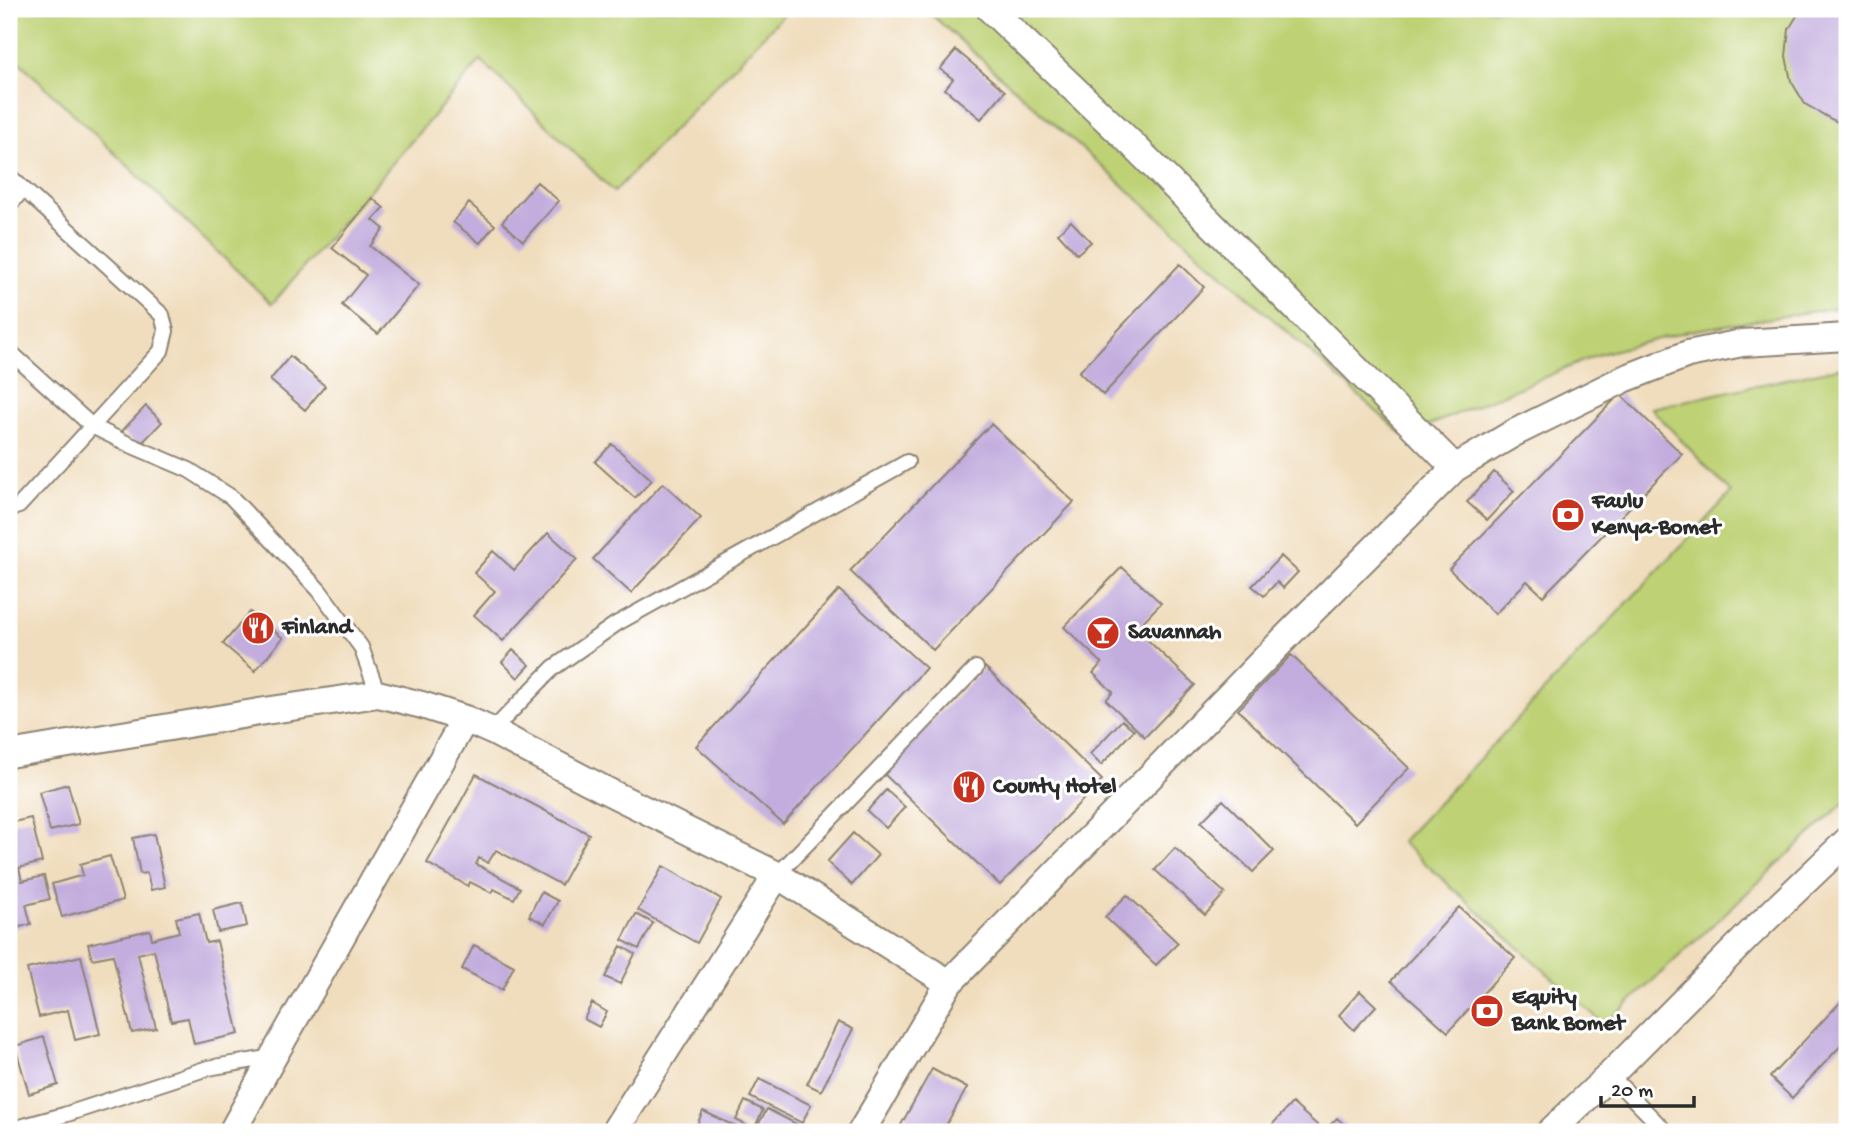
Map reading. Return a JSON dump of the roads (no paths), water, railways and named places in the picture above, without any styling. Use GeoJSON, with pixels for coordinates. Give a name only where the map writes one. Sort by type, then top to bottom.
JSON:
{"type":"FeatureCollection","features":[{"type":"Feature","properties":{"kind":"street"},"geometry":{"type":"LineString","coordinates":[[990,9],[1131,144],[1455,468]]}},
{"type":"Feature","properties":{"kind":"street"},"geometry":{"type":"LineString","coordinates":[[861,1132],[949,983],[1455,468],[1514,433],[1624,379],[1689,354],[1742,343],[1847,337]]}},
{"type":"Feature","properties":{"kind":"street"},"geometry":{"type":"LineString","coordinates":[[9,754],[378,694],[422,705],[492,731],[777,875],[949,983]]}},
{"type":"Feature","properties":{"kind":"street"},"geometry":{"type":"LineString","coordinates":[[232,1132],[465,719]]}},
{"type":"Feature","properties":{"kind":"street"},"geometry":{"type":"LineString","coordinates":[[1550,1132],[1847,841]]}},
{"type":"Feature","properties":{"kind":"street"},"geometry":{"type":"LineString","coordinates":[[614,1132],[777,875]]}},
{"type":"Feature","properties":{"kind":"lane"},"geometry":{"type":"LineString","coordinates":[[9,176],[162,315],[166,331],[161,351],[19,506],[9,509]]}},
{"type":"Feature","properties":{"kind":"lane"},"geometry":{"type":"LineString","coordinates":[[9,206],[23,189]]}},
{"type":"Feature","properties":{"kind":"lane"},"geometry":{"type":"LineString","coordinates":[[9,351],[92,426],[189,470],[231,498],[319,590],[361,648],[378,694]]}},
{"type":"Feature","properties":{"kind":"lane"},"geometry":{"type":"LineString","coordinates":[[492,731],[553,668],[617,624],[907,462]]}},
{"type":"Feature","properties":{"kind":"lane"},"geometry":{"type":"LineString","coordinates":[[777,875],[976,668]]}},
{"type":"Feature","properties":{"kind":"lane"},"geometry":{"type":"LineString","coordinates":[[9,1130],[208,1068],[273,1057]]}},
{"type":"Feature","properties":{"kind":"lane"},"geometry":{"type":"LineString","coordinates":[[1610,1075],[1666,1132]]}},
{"type":"Feature","properties":{"kind":"place","name":"Faulu Kenya-Bomet"},"geometry":{"type":"Point","coordinates":[1568,515]}},
{"type":"Feature","properties":{"kind":"place","name":"Finland"},"geometry":{"type":"Point","coordinates":[258,628]}},
{"type":"Feature","properties":{"kind":"place","name":"Savannah"},"geometry":{"type":"Point","coordinates":[1103,633]}},
{"type":"Feature","properties":{"kind":"place","name":"County Hotel"},"geometry":{"type":"Point","coordinates":[969,787]}},
{"type":"Feature","properties":{"kind":"place","name":"Equity Bank Bomet"},"geometry":{"type":"Point","coordinates":[1487,1011]}}]}
